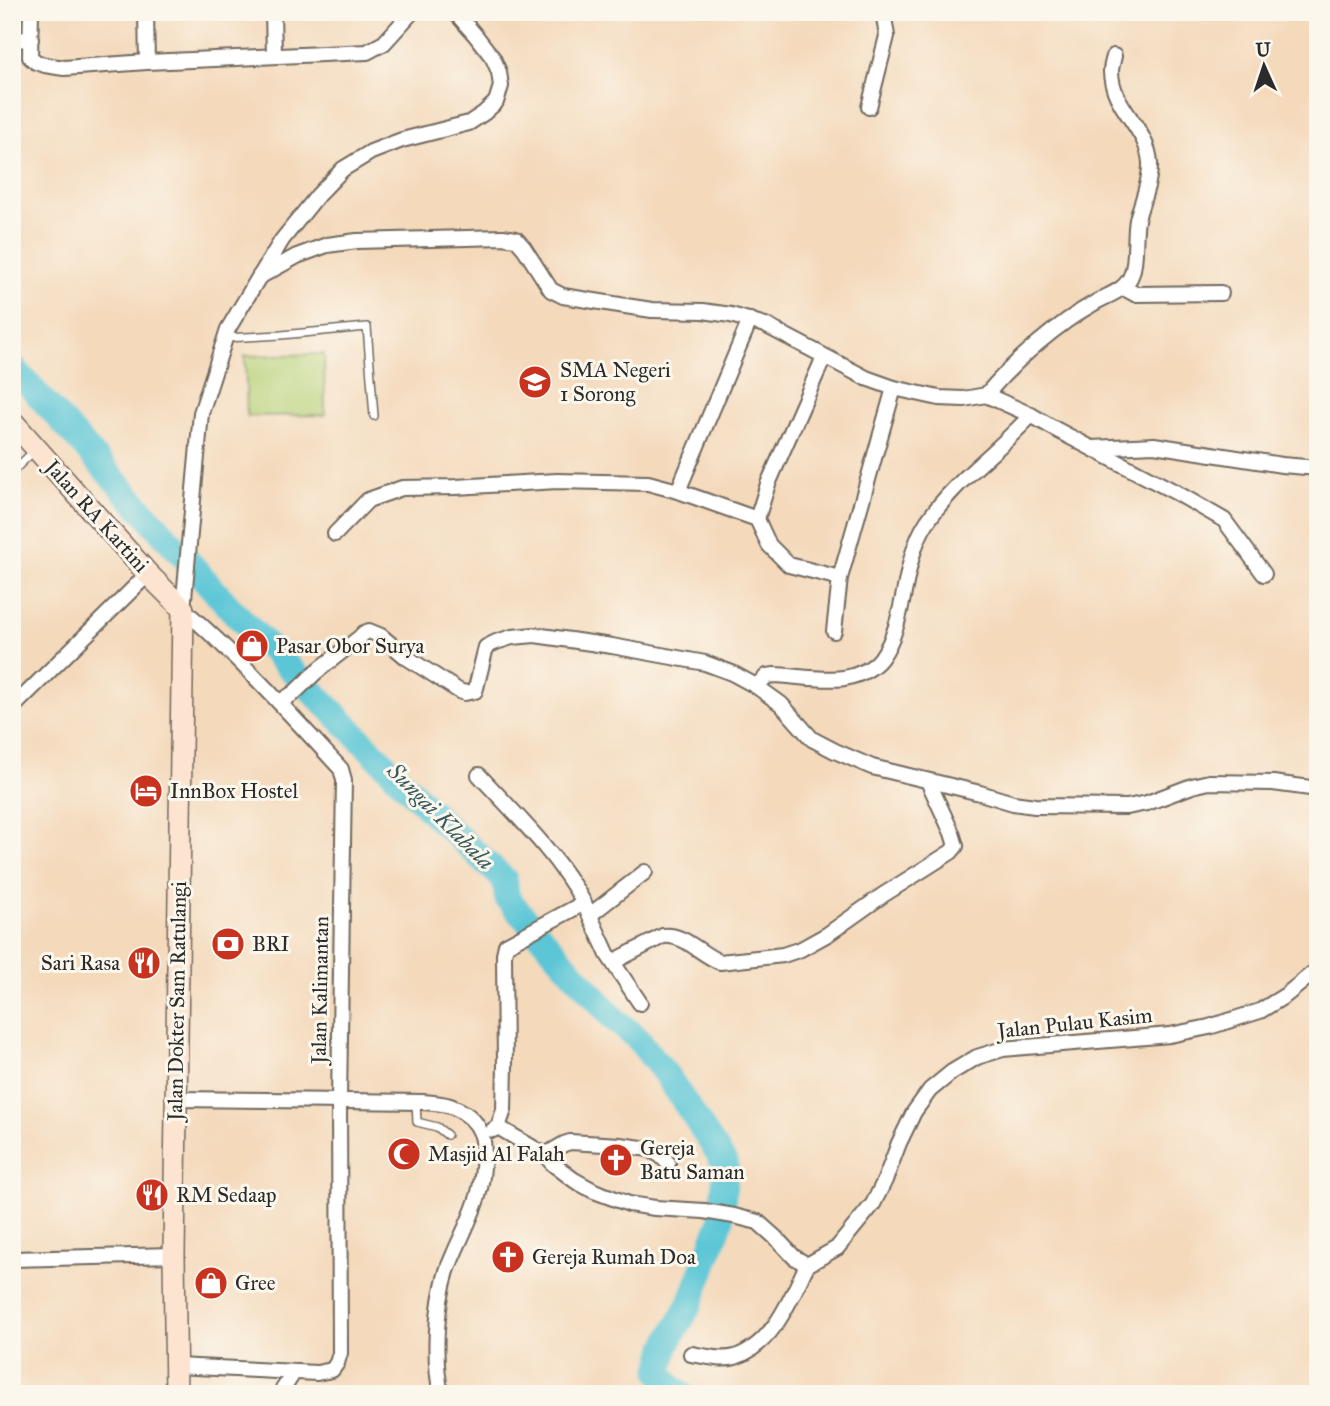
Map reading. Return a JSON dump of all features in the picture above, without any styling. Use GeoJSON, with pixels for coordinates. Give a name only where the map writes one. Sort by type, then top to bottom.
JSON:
{"type":"FeatureCollection","features":[{"type":"Feature","properties":{"kind":"street"},"geometry":{"type":"LineString","coordinates":[[31,12],[30,57],[45,65],[64,68],[366,52],[384,43],[412,12]]}},
{"type":"Feature","properties":{"kind":"street"},"geometry":{"type":"LineString","coordinates":[[146,12],[148,62]]}},
{"type":"Feature","properties":{"kind":"street"},"geometry":{"type":"LineString","coordinates":[[273,12],[274,55]]}},
{"type":"Feature","properties":{"kind":"street"},"geometry":{"type":"LineString","coordinates":[[183,609],[201,413],[228,329],[282,240],[343,169],[371,152],[402,140],[469,123],[496,102],[501,86],[496,65],[455,12]]}},
{"type":"Feature","properties":{"kind":"street"},"geometry":{"type":"LineString","coordinates":[[869,107],[887,36],[883,12]]}},
{"type":"Feature","properties":{"kind":"street"},"geometry":{"type":"LineString","coordinates":[[12,40],[31,39]]}},
{"type":"Feature","properties":{"kind":"street"},"geometry":{"type":"LineString","coordinates":[[986,395],[1002,376],[1077,313],[1124,288],[1132,274],[1137,222],[1147,187],[1150,164],[1146,143],[1122,107],[1114,88],[1111,72],[1114,56]]}},
{"type":"Feature","properties":{"kind":"street"},"geometry":{"type":"LineString","coordinates":[[259,277],[297,256],[327,245],[357,241],[503,237],[516,239],[551,290],[564,296],[642,309],[703,311],[750,320],[765,325],[866,378],[894,388],[939,398],[964,399],[986,395],[1031,415],[1224,520],[1264,574]]}},
{"type":"Feature","properties":{"kind":"street"},"geometry":{"type":"LineString","coordinates":[[1124,288],[1135,294],[1222,293]]}},
{"type":"Feature","properties":{"kind":"street"},"geometry":{"type":"LineString","coordinates":[[678,491],[750,320]]}},
{"type":"Feature","properties":{"kind":"street"},"geometry":{"type":"LineString","coordinates":[[824,356],[768,484],[757,519],[769,545],[789,565],[840,578]]}},
{"type":"Feature","properties":{"kind":"street"},"geometry":{"type":"LineString","coordinates":[[834,631],[840,578],[894,388]]}},
{"type":"Feature","properties":{"kind":"street"},"geometry":{"type":"LineString","coordinates":[[756,686],[767,676],[775,675],[840,679],[854,676],[880,659],[896,624],[908,571],[926,522],[947,497],[1015,434],[1031,415]]}},
{"type":"Feature","properties":{"kind":"street","name":"Jalan RA Kartini"},"geometry":{"type":"LineString","coordinates":[[12,421],[148,574],[183,609]]}},
{"type":"Feature","properties":{"kind":"street"},"geometry":{"type":"LineString","coordinates":[[1091,448],[1154,445],[1318,468]]}},
{"type":"Feature","properties":{"kind":"street"},"geometry":{"type":"LineString","coordinates":[[335,534],[368,500],[402,488],[557,481],[648,483],[757,519]]}},
{"type":"Feature","properties":{"kind":"street"},"geometry":{"type":"LineString","coordinates":[[12,708],[148,574]]}},
{"type":"Feature","properties":{"kind":"street","name":"Jalan Kalimantan"},"geometry":{"type":"LineString","coordinates":[[183,609],[218,639],[280,702],[341,769],[344,780],[339,1100],[340,1353],[337,1363],[326,1373],[294,1372]]}},
{"type":"Feature","properties":{"kind":"street","name":"Jalan Dokter Sam Ratulangi"},"geometry":{"type":"LineString","coordinates":[[176,1394],[174,1255],[183,609]]}},
{"type":"Feature","properties":{"kind":"street"},"geometry":{"type":"LineString","coordinates":[[280,702],[369,631],[381,636],[442,681],[459,691],[469,692],[475,691],[486,647],[512,637],[535,635],[705,663],[756,686],[781,704],[812,739],[835,751],[872,767],[1013,803],[1035,806],[1127,807],[1209,782],[1273,783],[1318,789]]}},
{"type":"Feature","properties":{"kind":"street"},"geometry":{"type":"LineString","coordinates":[[479,775],[552,853],[587,909],[613,962],[640,1003]]}},
{"type":"Feature","properties":{"kind":"street"},"geometry":{"type":"LineString","coordinates":[[613,962],[663,936],[672,935],[710,959],[720,962],[783,955],[801,949],[828,934],[951,852],[956,846],[928,782]]}},
{"type":"Feature","properties":{"kind":"street"},"geometry":{"type":"LineString","coordinates":[[482,1135],[498,1127],[504,1110],[506,945],[550,920],[587,909],[645,872]]}},
{"type":"Feature","properties":{"kind":"street","name":"Jalan Pulau Kasim"},"geometry":{"type":"LineString","coordinates":[[807,1265],[837,1248],[873,1204],[914,1112],[930,1090],[968,1062],[1003,1049],[1170,1035],[1209,1027],[1260,1011],[1286,995],[1318,969]]}},
{"type":"Feature","properties":{"kind":"street"},"geometry":{"type":"LineString","coordinates":[[176,1099],[416,1102],[453,1106],[471,1117],[482,1135],[480,1188],[447,1272],[440,1305],[437,1346],[441,1394]]}},
{"type":"Feature","properties":{"kind":"street"},"geometry":{"type":"LineString","coordinates":[[498,1127],[545,1154],[553,1164],[574,1180],[594,1191],[629,1203],[655,1208],[704,1211],[758,1222],[794,1257],[807,1265],[771,1333],[752,1348],[736,1357],[720,1359],[691,1354]]}},
{"type":"Feature","properties":{"kind":"street"},"geometry":{"type":"LineString","coordinates":[[545,1154],[570,1142],[620,1145],[649,1149],[668,1163]]}},
{"type":"Feature","properties":{"kind":"street"},"geometry":{"type":"LineString","coordinates":[[12,1259],[174,1255]]}},
{"type":"Feature","properties":{"kind":"street"},"geometry":{"type":"LineString","coordinates":[[176,1366],[294,1372],[280,1394]]}},
{"type":"Feature","properties":{"kind":"lane"},"geometry":{"type":"LineString","coordinates":[[225,338],[367,327],[374,416]]}},
{"type":"Feature","properties":{"kind":"lane"},"geometry":{"type":"LineString","coordinates":[[12,472],[37,448]]}},
{"type":"Feature","properties":{"kind":"lane"},"geometry":{"type":"LineString","coordinates":[[416,1102],[417,1122],[428,1123],[447,1135]]}},
{"type":"Feature","properties":{"kind":"green space"},"geometry":{"type":"Polygon","coordinates":[[[324,354],[325,415],[247,416],[245,356],[324,354]]]}},
{"type":"Feature","properties":{"kind":"waterway","name":"Sungai Klabala"},"geometry":{"type":"LineString","coordinates":[[12,366],[231,609],[441,821],[505,880],[507,898],[615,1020],[637,1038],[668,1077],[726,1165],[721,1221],[690,1304],[667,1345],[660,1372],[672,1388],[682,1394]]}},
{"type":"Feature","properties":{"kind":"place","name":"SMA Negeri 1 Sorong"},"geometry":{"type":"Point","coordinates":[535,382]}},
{"type":"Feature","properties":{"kind":"place","name":"Pasar Obor Surya"},"geometry":{"type":"Point","coordinates":[252,646]}},
{"type":"Feature","properties":{"kind":"place","name":"InnBox Hostel"},"geometry":{"type":"Point","coordinates":[146,791]}},
{"type":"Feature","properties":{"kind":"place","name":"BRI"},"geometry":{"type":"Point","coordinates":[228,944]}},
{"type":"Feature","properties":{"kind":"place","name":"Sari Rasa"},"geometry":{"type":"Point","coordinates":[144,963]}},
{"type":"Feature","properties":{"kind":"place","name":"Masjid Al Falah"},"geometry":{"type":"Point","coordinates":[404,1154]}},
{"type":"Feature","properties":{"kind":"place","name":"Gereja Batu Saman"},"geometry":{"type":"Point","coordinates":[616,1160]}},
{"type":"Feature","properties":{"kind":"place","name":"RM Sedaap"},"geometry":{"type":"Point","coordinates":[152,1195]}},
{"type":"Feature","properties":{"kind":"place","name":"Gereja Rumah Doa"},"geometry":{"type":"Point","coordinates":[508,1257]}},
{"type":"Feature","properties":{"kind":"place","name":"Gree"},"geometry":{"type":"Point","coordinates":[211,1283]}}]}
